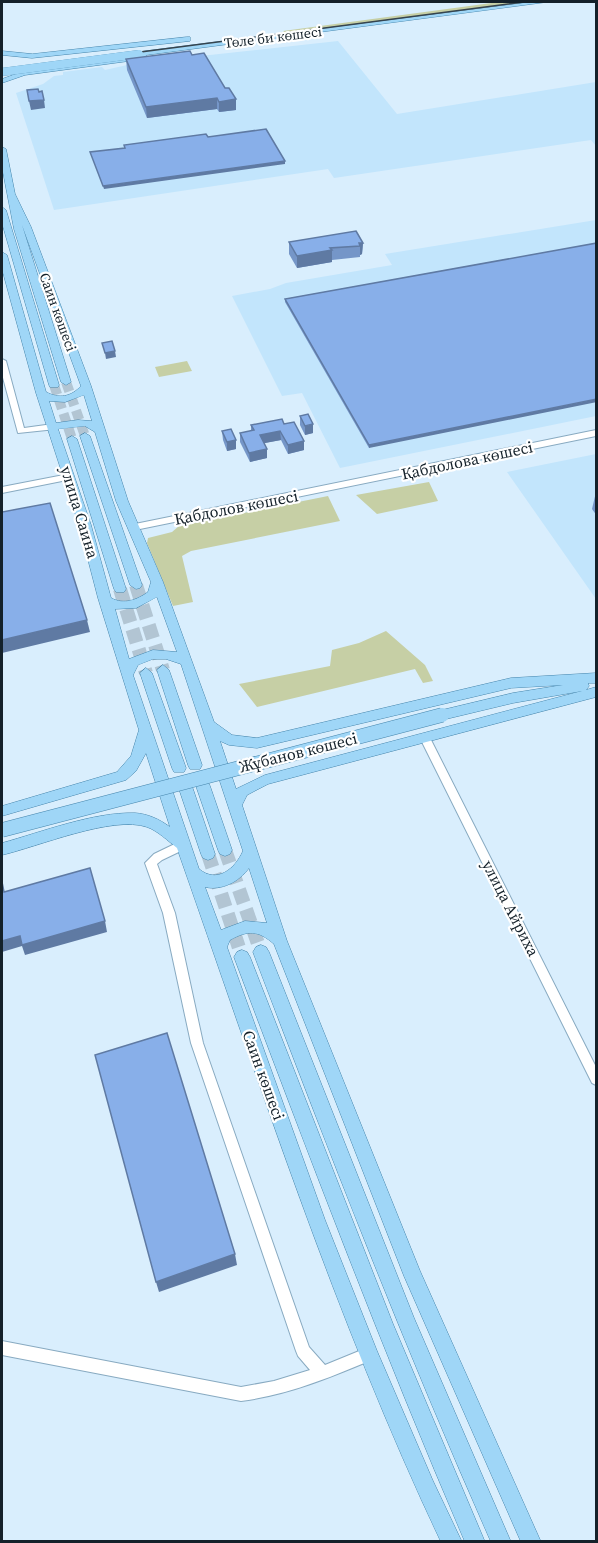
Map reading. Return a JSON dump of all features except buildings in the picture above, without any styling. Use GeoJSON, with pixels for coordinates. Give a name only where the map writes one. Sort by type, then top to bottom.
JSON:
{"type":"FeatureCollection","features":[{"type":"Feature","properties":{"kind":"main road","name":"Төле би көшесі"},"geometry":{"type":"LineString","coordinates":[[2,66],[194,47],[265,34],[489,2]]}},
{"type":"Feature","properties":{"kind":"main road","name":"Төле би көшесі"},"geometry":{"type":"LineString","coordinates":[[2,72],[210,38],[265,34],[544,2]]}},
{"type":"Feature","properties":{"kind":"main road"},"geometry":{"type":"LineString","coordinates":[[194,47],[141,57],[24,73],[8,72],[4,67],[15,61],[59,54],[164,41],[210,38]]}},
{"type":"Feature","properties":{"kind":"main road"},"geometry":{"type":"LineString","coordinates":[[2,53],[25,56],[59,54]]}},
{"type":"Feature","properties":{"kind":"main road"},"geometry":{"type":"LineString","coordinates":[[2,81],[24,73]]}},
{"type":"Feature","properties":{"kind":"main road","name":"Саин көшесі"},"geometry":{"type":"LineString","coordinates":[[2,149],[18,229],[66,382]]}},
{"type":"Feature","properties":{"kind":"main road","name":"Саин көшесі"},"geometry":{"type":"LineString","coordinates":[[11,194],[27,227],[86,386],[122,501],[135,527],[186,661]]}},
{"type":"Feature","properties":{"kind":"main road","name":"Саин көшесі"},"geometry":{"type":"LineString","coordinates":[[2,210],[54,385]]}},
{"type":"Feature","properties":{"kind":"main road"},"geometry":{"type":"LineString","coordinates":[[2,255],[41,393],[53,426],[86,423],[96,426],[101,432]]}},
{"type":"Feature","properties":{"kind":"main road"},"geometry":{"type":"LineString","coordinates":[[41,393],[48,398],[64,399],[80,394],[86,386]]}},
{"type":"Feature","properties":{"kind":"main road","name":"улица Саина"},"geometry":{"type":"LineString","coordinates":[[53,426],[85,525],[104,598]]}},
{"type":"Feature","properties":{"kind":"main road"},"geometry":{"type":"LineString","coordinates":[[85,436],[136,585]]}},
{"type":"Feature","properties":{"kind":"main road"},"geometry":{"type":"LineString","coordinates":[[72,439],[120,589]]}},
{"type":"Feature","properties":{"kind":"main road"},"geometry":{"type":"LineString","coordinates":[[104,598],[115,604],[136,603],[153,594],[157,582]]}},
{"type":"Feature","properties":{"kind":"main road","name":"Саин көшесі"},"geometry":{"type":"LineString","coordinates":[[104,598],[144,730],[183,845],[316,1220],[426,1488],[452,1542]]}},
{"type":"Feature","properties":{"kind":"main road"},"geometry":{"type":"LineString","coordinates":[[127,675],[133,662],[146,656],[169,654],[186,661],[280,941],[413,1276],[531,1542]]}},
{"type":"Feature","properties":{"kind":"main road"},"geometry":{"type":"LineString","coordinates":[[163,670],[195,765]]}},
{"type":"Feature","properties":{"kind":"main road"},"geometry":{"type":"LineString","coordinates":[[146,673],[179,768]]}},
{"type":"Feature","properties":{"kind":"main road"},"geometry":{"type":"LineString","coordinates":[[207,723],[229,740],[257,743],[511,683],[597,678]]}},
{"type":"Feature","properties":{"kind":"main road","name":"Жұбанов көшесі"},"geometry":{"type":"LineString","coordinates":[[2,830],[513,698],[597,683]]}},
{"type":"Feature","properties":{"kind":"main road"},"geometry":{"type":"LineString","coordinates":[[234,807],[243,792],[254,784],[597,692]]}},
{"type":"Feature","properties":{"kind":"main road"},"geometry":{"type":"LineString","coordinates":[[2,811],[122,776],[133,768],[140,757],[144,730]]}},
{"type":"Feature","properties":{"kind":"main road"},"geometry":{"type":"LineString","coordinates":[[203,786],[225,850]]}},
{"type":"Feature","properties":{"kind":"main road"},"geometry":{"type":"LineString","coordinates":[[186,789],[208,854]]}},
{"type":"Feature","properties":{"kind":"main road"},"geometry":{"type":"LineString","coordinates":[[2,849],[108,822],[134,819],[146,820],[158,826],[183,845]]}},
{"type":"Feature","properties":{"kind":"main road"},"geometry":{"type":"LineString","coordinates":[[194,873],[206,881],[226,879],[243,868],[249,853]]}},
{"type":"Feature","properties":{"kind":"main road"},"geometry":{"type":"LineString","coordinates":[[219,948],[224,936],[248,927],[265,928],[280,941]]}},
{"type":"Feature","properties":{"kind":"main road","name":"Саин көшесі"},"geometry":{"type":"LineString","coordinates":[[475,1542],[425,1428],[346,1234],[251,955],[445,1418],[501,1542]]}},
{"type":"Feature","properties":{"kind":"street"},"geometry":{"type":"LineString","coordinates":[[2,362],[21,431],[53,426]]}},
{"type":"Feature","properties":{"kind":"street","name":"Қабдолова көшесі"},"geometry":{"type":"LineString","coordinates":[[337,486],[597,433]]}},
{"type":"Feature","properties":{"kind":"street"},"geometry":{"type":"LineString","coordinates":[[2,490],[69,477]]}},
{"type":"Feature","properties":{"kind":"street","name":"Қабдолов көшесі"},"geometry":{"type":"LineString","coordinates":[[135,527],[337,486]]}},
{"type":"Feature","properties":{"kind":"street","name":"улица Айриха"},"geometry":{"type":"LineString","coordinates":[[424,738],[597,1079]]}},
{"type":"Feature","properties":{"kind":"street"},"geometry":{"type":"LineString","coordinates":[[183,845],[158,856],[152,863],[169,913],[197,1043],[303,1351],[323,1373]]}},
{"type":"Feature","properties":{"kind":"street"},"geometry":{"type":"LineString","coordinates":[[2,1348],[241,1395],[265,1392],[323,1373],[369,1353]]}},
{"type":"Feature","properties":{"kind":"shaded area"},"geometry":{"type":"Polygon","coordinates":[[[338,41],[397,114],[596,82],[596,146],[591,140],[334,178],[328,169],[54,210],[16,93],[43,84],[54,76],[63,75],[63,72],[102,67],[105,70],[136,63],[338,41]]]}},
{"type":"Feature","properties":{"kind":"shaded area"},"geometry":{"type":"Polygon","coordinates":[[[596,220],[596,416],[340,468],[302,393],[282,396],[232,296],[270,289],[286,283],[392,265],[385,254],[596,220]]]}},
{"type":"Feature","properties":{"kind":"shaded area"},"geometry":{"type":"Polygon","coordinates":[[[596,454],[596,599],[507,472],[596,454]]]}},
{"type":"Feature","properties":{"kind":"green space"},"geometry":{"type":"Polygon","coordinates":[[[499,2],[532,2],[286,34],[283,31],[499,2]]]}},
{"type":"Feature","properties":{"kind":"green space"},"geometry":{"type":"Polygon","coordinates":[[[187,361],[192,371],[159,377],[155,367],[187,361]]]}},
{"type":"Feature","properties":{"kind":"green space"},"geometry":{"type":"Polygon","coordinates":[[[429,482],[438,501],[377,514],[356,495],[429,482]]]}},
{"type":"Feature","properties":{"kind":"green space"},"geometry":{"type":"Polygon","coordinates":[[[328,496],[340,521],[191,551],[182,556],[193,602],[173,606],[147,543],[148,538],[172,532],[179,526],[328,496]]]}},
{"type":"Feature","properties":{"kind":"green space"},"geometry":{"type":"Polygon","coordinates":[[[386,631],[425,665],[433,681],[423,683],[415,669],[257,707],[239,684],[330,666],[332,650],[359,643],[386,631]]]}},
{"type":"Feature","properties":{"kind":"tunnel"},"geometry":{"type":"LineString","coordinates":[[66,382],[85,436]]}},
{"type":"Feature","properties":{"kind":"tunnel"},"geometry":{"type":"LineString","coordinates":[[54,385],[72,439]]}},
{"type":"Feature","properties":{"kind":"tunnel"},"geometry":{"type":"LineString","coordinates":[[136,585],[163,670]]}},
{"type":"Feature","properties":{"kind":"tunnel"},"geometry":{"type":"LineString","coordinates":[[120,589],[146,673]]}},
{"type":"Feature","properties":{"kind":"tunnel"},"geometry":{"type":"LineString","coordinates":[[225,850],[261,952]]}},
{"type":"Feature","properties":{"kind":"tunnel"},"geometry":{"type":"LineString","coordinates":[[208,854],[242,957]]}},
{"type":"Feature","properties":{"kind":"tram line"},"geometry":{"type":"LineString","coordinates":[[2,70],[524,2]]}}]}
